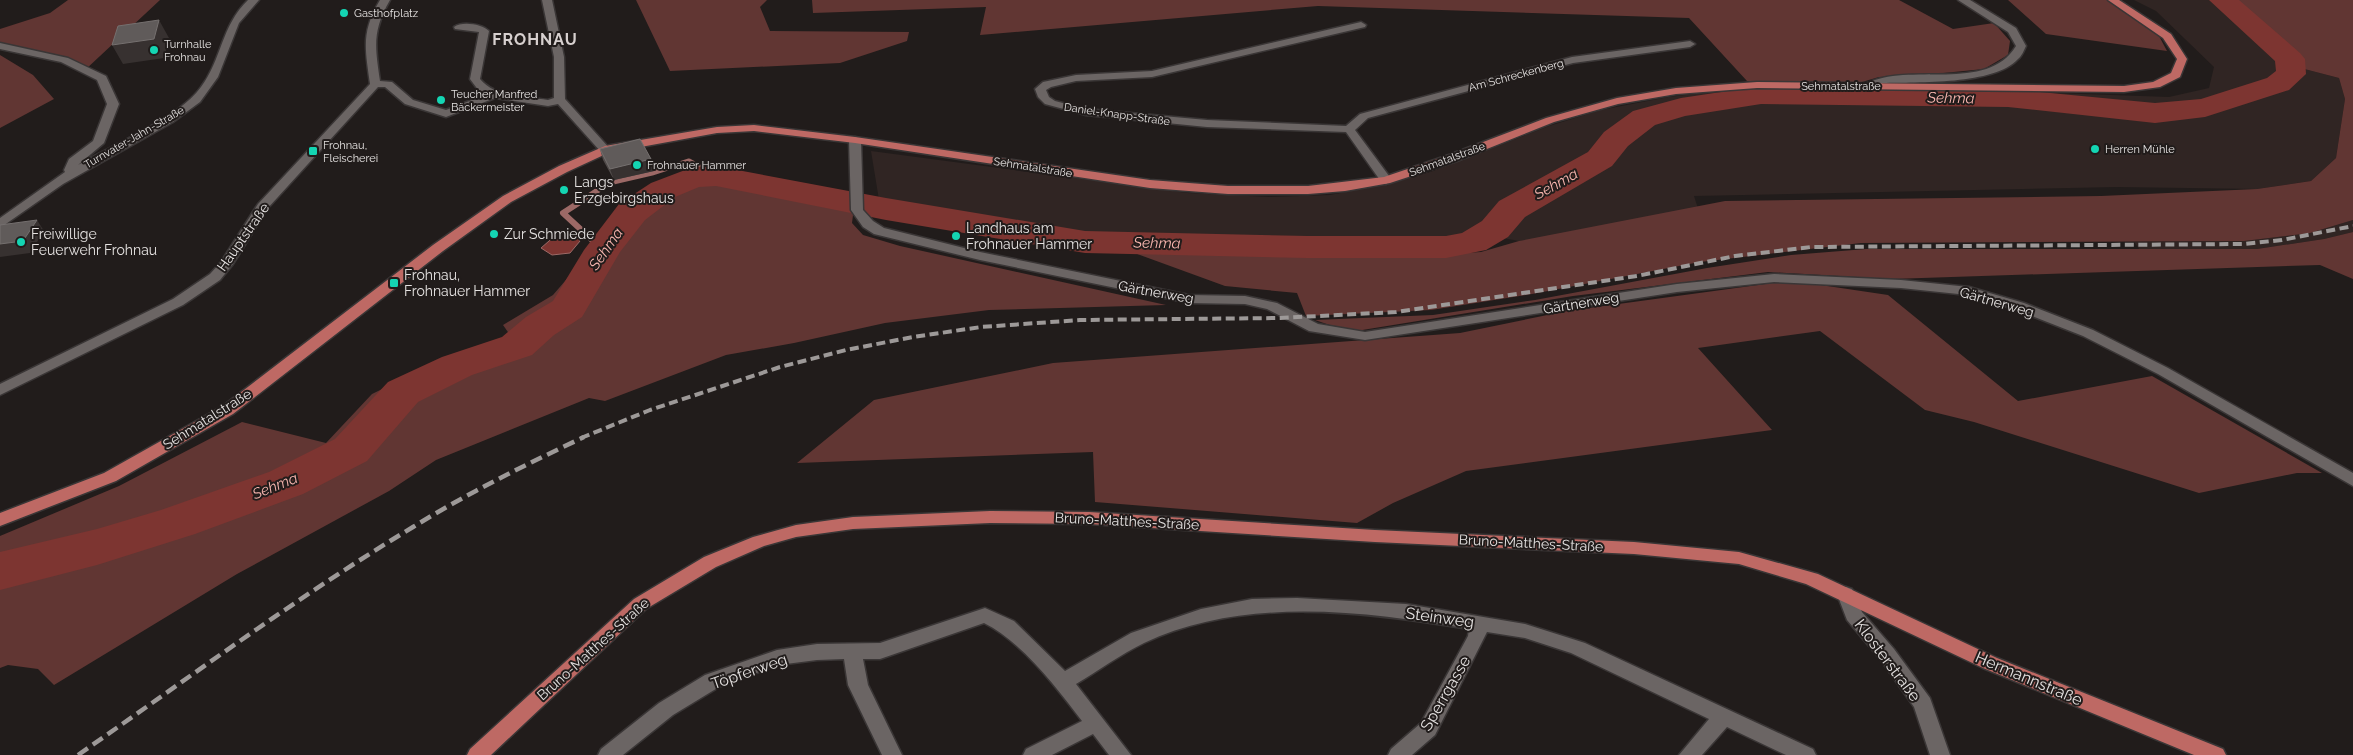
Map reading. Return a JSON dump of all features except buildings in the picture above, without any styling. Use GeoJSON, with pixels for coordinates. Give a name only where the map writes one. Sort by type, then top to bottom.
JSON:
{"type":"FeatureCollection","features":[{"type":"Feature","properties":{"kind":"main road","name":"Sehmatalstraße"},"geometry":{"type":"LineString","coordinates":[[0,520],[110,477],[228,410],[438,248],[507,199],[563,169],[605,150],[717,130],[754,128],[855,140],[1150,184],[1228,190],[1308,190],[1386,180],[1453,158],[1550,120],[1617,101],[1676,91],[1757,85],[2124,89],[2156,85],[2176,75],[2182,59],[2167,36],[2114,0]]}},
{"type":"Feature","properties":{"kind":"main road","name":"Bruno-Matthes-Straße"},"geometry":{"type":"LineString","coordinates":[[478,755],[640,604],[681,578],[710,562],[759,541],[796,531],[853,523],[990,517],[1089,518],[1691,552],[1739,558],[1772,566],[1812,579],[1846,594]]}},
{"type":"Feature","properties":{"kind":"main road","name":"Hermannstraße"},"geometry":{"type":"LineString","coordinates":[[1846,594],[1990,663],[2216,755]]}},
{"type":"Feature","properties":{"kind":"street","name":"Turnvater-Jahn-Straße"},"geometry":{"type":"LineString","coordinates":[[0,224],[67,176],[170,119],[195,101],[207,88],[236,16],[254,0]]}},
{"type":"Feature","properties":{"kind":"street"},"geometry":{"type":"LineString","coordinates":[[385,0],[374,18],[368,33],[375,84],[388,84],[410,102],[446,114],[494,95]]}},
{"type":"Feature","properties":{"kind":"street"},"geometry":{"type":"LineString","coordinates":[[547,0],[559,57],[560,100],[605,150]]}},
{"type":"Feature","properties":{"kind":"street"},"geometry":{"type":"LineString","coordinates":[[1870,86],[1880,80],[1960,76],[1990,70],[2014,58],[2021,46],[2012,30],[1962,0]]}},
{"type":"Feature","properties":{"kind":"street","name":"Daniel-Knapp-Straße"},"geometry":{"type":"LineString","coordinates":[[1349,129],[1256,128],[1181,123],[1070,109],[1050,103],[1042,96],[1040,89],[1047,84],[1076,78],[1152,74],[1361,25]]}},
{"type":"Feature","properties":{"kind":"street"},"geometry":{"type":"LineString","coordinates":[[459,27],[479,28],[484,31],[478,49],[476,79],[483,89],[494,95],[548,103],[560,100]]}},
{"type":"Feature","properties":{"kind":"street","name":"Am Schreckenberg"},"geometry":{"type":"LineString","coordinates":[[1349,129],[1364,116],[1572,60],[1690,44]]}},
{"type":"Feature","properties":{"kind":"street"},"geometry":{"type":"LineString","coordinates":[[0,46],[64,60],[102,78],[113,104],[98,142],[74,162],[67,176]]}},
{"type":"Feature","properties":{"kind":"street","name":"Hauptstraße"},"geometry":{"type":"LineString","coordinates":[[0,390],[178,302],[215,277],[226,264],[262,207],[360,103],[375,84]]}},
{"type":"Feature","properties":{"kind":"street"},"geometry":{"type":"LineString","coordinates":[[1349,129],[1386,180]]}},
{"type":"Feature","properties":{"kind":"street","name":"Gärtnerweg"},"geometry":{"type":"LineString","coordinates":[[855,140],[857,210],[868,224],[879,231],[906,239],[1189,300],[1245,300],[1272,306],[1314,328],[1365,336],[1677,288],[1774,278],[1901,284],[1969,291],[2019,306],[2088,332],[2163,371],[2353,480]]}},
{"type":"Feature","properties":{"kind":"street","name":"Klosterstraße"},"geometry":{"type":"LineString","coordinates":[[1846,594],[1854,615],[1887,654],[1922,704],[1940,755]]}},
{"type":"Feature","properties":{"kind":"street","name":"Steinweg"},"geometry":{"type":"LineString","coordinates":[[1063,682],[1138,638],[1200,616],[1252,606],[1297,605],[1406,611],[1525,631],[1578,648],[1806,755]]}},
{"type":"Feature","properties":{"kind":"street","name":"Töpferweg"},"geometry":{"type":"LineString","coordinates":[[608,755],[666,709],[712,681],[777,658],[817,652],[880,651],[985,615],[1007,626],[1063,682],[1121,755]]}},
{"type":"Feature","properties":{"kind":"street","name":"Sperrgasse"},"geometry":{"type":"LineString","coordinates":[[1398,755],[1428,729],[1477,636],[1480,622]]}},
{"type":"Feature","properties":{"kind":"street"},"geometry":{"type":"LineString","coordinates":[[852,652],[858,685],[892,755]]}},
{"type":"Feature","properties":{"kind":"street"},"geometry":{"type":"LineString","coordinates":[[1690,755],[1724,716]]}},
{"type":"Feature","properties":{"kind":"street"},"geometry":{"type":"LineString","coordinates":[[1033,755],[1096,723]]}},
{"type":"Feature","properties":{"kind":"shaded area"},"geometry":{"type":"Polygon","coordinates":[[[68,0],[160,0],[85,70],[64,60],[0,46],[0,29],[50,13],[68,0]]]}},
{"type":"Feature","properties":{"kind":"shaded area"},"geometry":{"type":"Polygon","coordinates":[[[636,0],[767,0],[760,7],[770,31],[909,32],[907,41],[840,63],[670,71],[636,0]]]}},
{"type":"Feature","properties":{"kind":"shaded area"},"geometry":{"type":"Polygon","coordinates":[[[812,0],[1899,0],[1953,29],[1994,23],[2010,41],[2008,55],[1984,69],[1913,76],[1879,77],[1862,82],[1747,81],[1689,18],[1318,6],[980,35],[986,7],[813,13],[812,0]]]}},
{"type":"Feature","properties":{"kind":"shaded area"},"geometry":{"type":"Polygon","coordinates":[[[2008,0],[2108,0],[2159,36],[2167,51],[2046,34],[2008,0]]]}},
{"type":"Feature","properties":{"kind":"shaded area"},"geometry":{"type":"Polygon","coordinates":[[[2134,0],[2223,0],[2289,65],[2339,78],[2345,99],[2336,158],[2311,181],[2257,189],[2117,187],[1694,196],[1703,224],[1519,241],[1470,232],[1444,242],[1359,243],[1098,236],[879,200],[871,151],[1188,193],[1269,197],[1330,195],[1392,183],[1433,171],[1549,126],[1601,110],[1668,97],[1729,90],[1912,88],[2169,97],[2209,88],[2214,67],[2156,11],[2134,0]]]}},
{"type":"Feature","properties":{"kind":"shaded area"},"geometry":{"type":"Polygon","coordinates":[[[2223,0],[2353,0],[2353,220],[2310,233],[2244,241],[1861,243],[1700,262],[1532,294],[1431,310],[1306,316],[1297,293],[1225,286],[1118,247],[1098,236],[1244,251],[1357,249],[1435,255],[1481,252],[1519,241],[1725,201],[2101,196],[2257,189],[2311,181],[2336,158],[2345,99],[2339,78],[2289,65],[2223,0]]]}},
{"type":"Feature","properties":{"kind":"shaded area"},"geometry":{"type":"Polygon","coordinates":[[[0,55],[33,75],[54,99],[0,128],[0,55]]]}},
{"type":"Feature","properties":{"kind":"shaded area"},"geometry":{"type":"Polygon","coordinates":[[[712,182],[854,207],[852,223],[863,235],[900,246],[1166,305],[989,310],[885,323],[794,343],[726,355],[605,401],[589,398],[436,460],[389,491],[237,574],[54,685],[38,669],[8,665],[0,668],[0,536],[119,486],[242,422],[326,443],[372,394],[456,353],[487,364],[521,351],[503,325],[553,295],[627,209],[657,187],[672,191],[712,182]]]}},
{"type":"Feature","properties":{"kind":"shaded area"},"geometry":{"type":"Polygon","coordinates":[[[2353,220],[2353,232],[2324,239],[2257,249],[2140,250],[2134,242],[2244,241],[2310,233],[2353,220]]]}},
{"type":"Feature","properties":{"kind":"shaded area"},"geometry":{"type":"Polygon","coordinates":[[[572,232],[580,241],[570,253],[552,255],[541,248],[557,234],[572,232]]]}},
{"type":"Feature","properties":{"kind":"shaded area"},"geometry":{"type":"Polygon","coordinates":[[[2353,232],[2353,279],[2320,265],[1892,279],[1768,272],[1573,296],[1350,332],[1315,320],[1433,315],[1535,300],[1707,268],[1791,255],[1866,249],[2257,249],[2324,239],[2353,232]]]}},
{"type":"Feature","properties":{"kind":"shaded area"},"geometry":{"type":"Polygon","coordinates":[[[1780,282],[1814,284],[1888,295],[2018,401],[2152,376],[2322,473],[2297,473],[2199,493],[1974,422],[1925,410],[1820,331],[1698,348],[1772,430],[1466,471],[1393,503],[1357,523],[1095,502],[1093,452],[797,463],[874,400],[1053,363],[1460,333],[1567,311],[1780,282]]]}},
{"type":"Feature","properties":{"kind":"waterway","name":"Sehma"},"geometry":{"type":"LineString","coordinates":[[0,571],[97,547],[178,522],[286,483],[351,450],[403,392],[457,366],[517,346],[540,326],[568,309],[603,250],[632,212],[663,190],[693,177],[716,176],[886,209],[1085,242],[1308,247],[1446,247],[1473,242],[1495,229],[1512,209],[1600,159],[1616,139],[1644,118],[1681,107],[1761,95],[2008,98],[2155,113],[2205,108],[2278,84],[2291,74],[2290,59],[2223,0]]}},
{"type":"Feature","properties":{"kind":"waterway"},"geometry":{"type":"LineString","coordinates":[[595,192],[609,183],[652,173],[689,161],[716,176]]}},
{"type":"Feature","properties":{"kind":"waterway"},"geometry":{"type":"LineString","coordinates":[[597,191],[563,213],[603,250]]}},
{"type":"Feature","properties":{"kind":"railway"},"geometry":{"type":"LineString","coordinates":[[581,438],[650,410],[780,367],[846,350],[913,337],[981,327],[1080,320],[1280,318],[1396,312],[1637,276],[1735,256],[1811,247],[2243,244],[2282,240],[2353,226]]}},
{"type":"Feature","properties":{"kind":"railway"},"geometry":{"type":"LineString","coordinates":[[78,755],[327,581],[476,491],[584,437]]}},
{"type":"Feature","properties":{"kind":"place","name":"Gasthofplatz"},"geometry":{"type":"Point","coordinates":[344,13]}},
{"type":"Feature","properties":{"kind":"place","name":"Turnhalle Frohnau"},"geometry":{"type":"Point","coordinates":[154,50]}},
{"type":"Feature","properties":{"kind":"place","name":"Teucher Manfred Bäckermeister"},"geometry":{"type":"Point","coordinates":[441,100]}},
{"type":"Feature","properties":{"kind":"place","name":"Herren Mühle"},"geometry":{"type":"Point","coordinates":[2095,149]}},
{"type":"Feature","properties":{"kind":"place","name":"Frohnau, Fleischerei"},"geometry":{"type":"Point","coordinates":[313,151]}},
{"type":"Feature","properties":{"kind":"place","name":"Frohnauer Hammer"},"geometry":{"type":"Point","coordinates":[637,165]}},
{"type":"Feature","properties":{"kind":"place","name":"Langs Erzgebirgshaus"},"geometry":{"type":"Point","coordinates":[564,190]}},
{"type":"Feature","properties":{"kind":"place","name":"Zur Schmiede"},"geometry":{"type":"Point","coordinates":[494,234]}},
{"type":"Feature","properties":{"kind":"place","name":"Landhaus am Frohnauer Hammer"},"geometry":{"type":"Point","coordinates":[956,236]}},
{"type":"Feature","properties":{"kind":"place","name":"Freiwillige Feuerwehr Frohnau"},"geometry":{"type":"Point","coordinates":[21,242]}},
{"type":"Feature","properties":{"kind":"place","name":"Frohnau, Frohnauer Hammer"},"geometry":{"type":"Point","coordinates":[394,283]}},
{"type":"Feature","properties":{"kind":"district","name":"FROHNAU"},"geometry":{"type":"Point","coordinates":[535,39]}}]}
